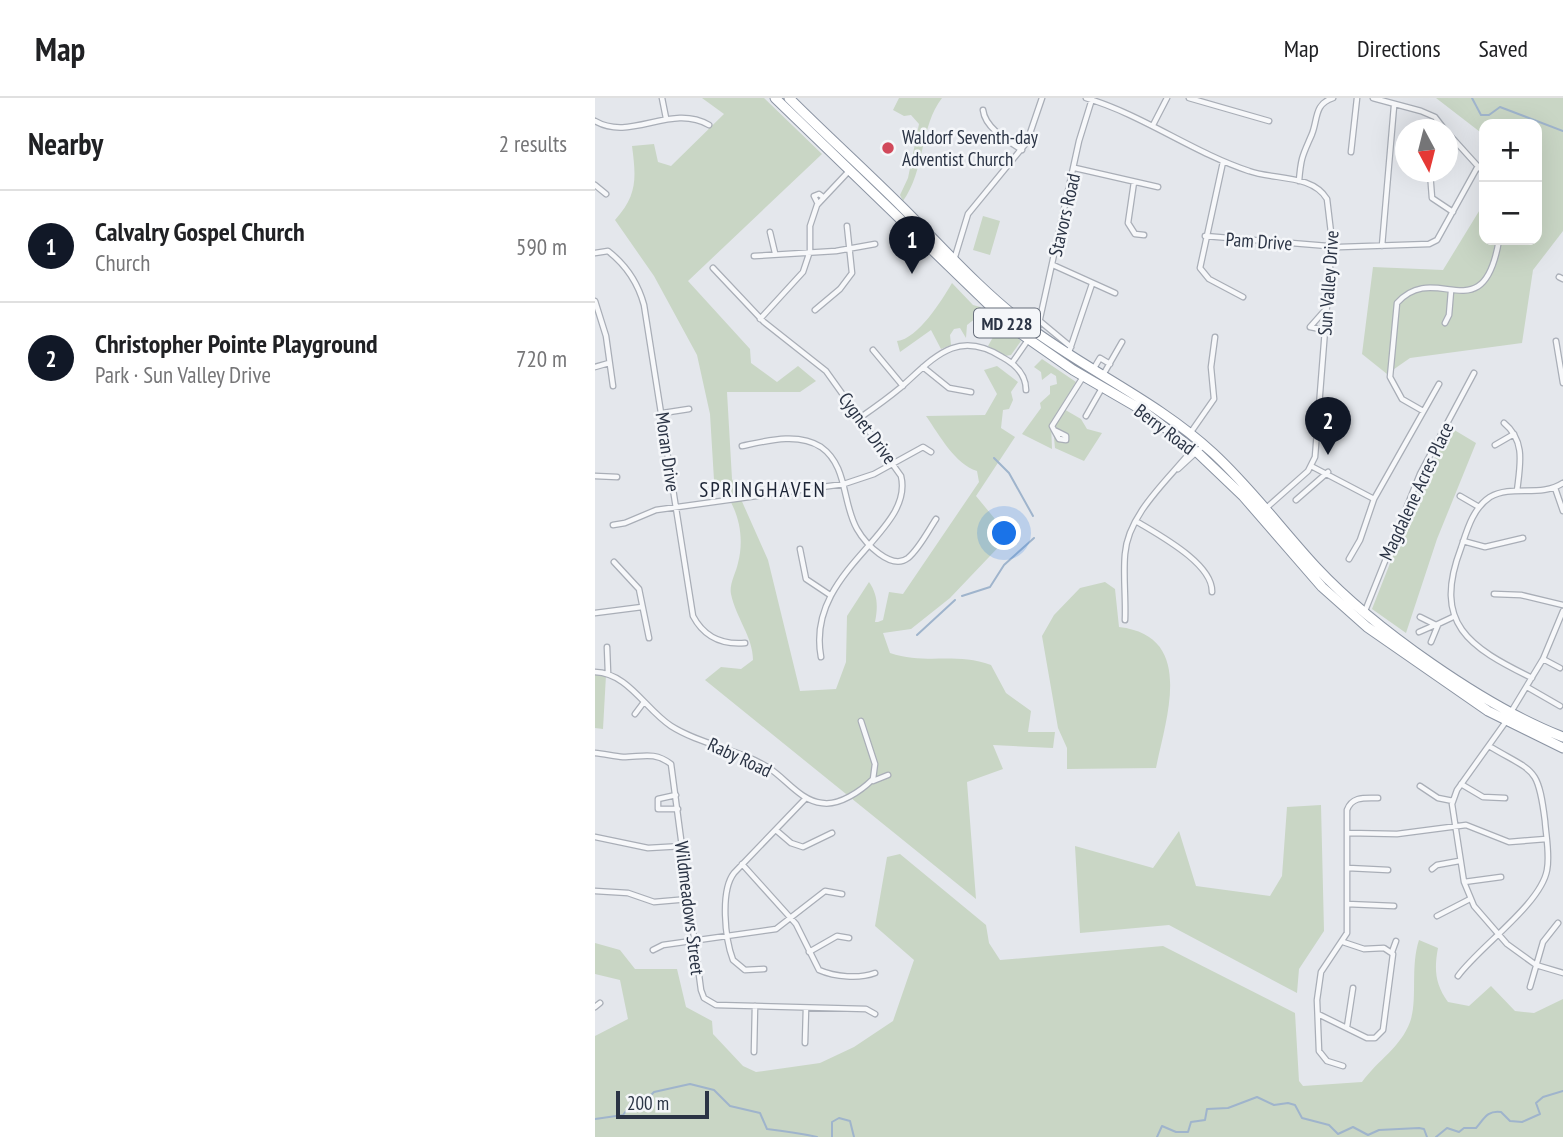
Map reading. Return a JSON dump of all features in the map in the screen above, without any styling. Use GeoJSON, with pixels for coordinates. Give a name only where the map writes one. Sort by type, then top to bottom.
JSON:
{"type":"FeatureCollection","features":[{"type":"Feature","properties":{"kind":"highway","name":"Berry Road"},"geometry":{"type":"LineString","coordinates":[[775,98],[949,269],[1027,340],[1198,446],[1364,612],[1413,649],[1508,717],[1563,737]]}},
{"type":"Feature","properties":{"kind":"highway","name":"Berry Road"},"geometry":{"type":"LineString","coordinates":[[789,98],[990,297],[1093,370],[1145,400],[1190,433],[1198,446]]}},
{"type":"Feature","properties":{"kind":"highway","name":"Berry Road"},"geometry":{"type":"LineString","coordinates":[[1262,511],[1322,587],[1361,622],[1508,717],[1563,748]]}},
{"type":"Feature","properties":{"kind":"street"},"geometry":{"type":"LineString","coordinates":[[662,98],[666,118]]}},
{"type":"Feature","properties":{"kind":"street"},"geometry":{"type":"LineString","coordinates":[[949,269],[968,214],[1022,150],[1036,123],[1042,98]]}},
{"type":"Feature","properties":{"kind":"street"},"geometry":{"type":"LineString","coordinates":[[1153,125],[1167,98]]}},
{"type":"Feature","properties":{"kind":"street"},"geometry":{"type":"LineString","coordinates":[[1189,98],[1269,121]]}},
{"type":"Feature","properties":{"kind":"street"},"geometry":{"type":"LineString","coordinates":[[1299,181],[1302,152],[1312,134],[1316,112],[1333,98]]}},
{"type":"Feature","properties":{"kind":"street"},"geometry":{"type":"LineString","coordinates":[[1351,152],[1357,98]]}},
{"type":"Feature","properties":{"kind":"street"},"geometry":{"type":"LineString","coordinates":[[1373,98],[1437,119]]}},
{"type":"Feature","properties":{"kind":"street","name":"Sun Valley Drive"},"geometry":{"type":"LineString","coordinates":[[1090,99],[1153,125],[1223,162],[1258,174],[1314,185],[1328,199],[1332,226],[1331,246],[1317,444],[1311,466]]}},
{"type":"Feature","properties":{"kind":"street","name":"Stavors Road"},"geometry":{"type":"LineString","coordinates":[[1037,332],[1090,99]]}},
{"type":"Feature","properties":{"kind":"street"},"geometry":{"type":"LineString","coordinates":[[1382,246],[1394,106]]}},
{"type":"Feature","properties":{"kind":"street"},"geometry":{"type":"LineString","coordinates":[[983,110],[985,118],[996,131],[1022,150]]}},
{"type":"Feature","properties":{"kind":"street"},"geometry":{"type":"LineString","coordinates":[[595,121],[613,129],[666,118],[691,116],[709,125]]}},
{"type":"Feature","properties":{"kind":"street"},"geometry":{"type":"LineString","coordinates":[[1458,144],[1478,166]]}},
{"type":"Feature","properties":{"kind":"street"},"geometry":{"type":"LineString","coordinates":[[1223,162],[1200,261],[1203,274],[1243,297]]}},
{"type":"Feature","properties":{"kind":"street","name":"Pam Drive"},"geometry":{"type":"LineString","coordinates":[[1205,236],[1331,246],[1429,244],[1437,240],[1478,166]]}},
{"type":"Feature","properties":{"kind":"street"},"geometry":{"type":"LineString","coordinates":[[1075,168],[1157,187]]}},
{"type":"Feature","properties":{"kind":"street"},"geometry":{"type":"LineString","coordinates":[[760,319],[803,272],[810,251],[810,226],[818,204],[814,196],[821,194],[823,197],[849,171]]}},
{"type":"Feature","properties":{"kind":"street"},"geometry":{"type":"LineString","coordinates":[[1134,182],[1128,223],[1135,233],[1144,235]]}},
{"type":"Feature","properties":{"kind":"street"},"geometry":{"type":"LineString","coordinates":[[1431,182],[1432,198],[1453,212]]}},
{"type":"Feature","properties":{"kind":"street"},"geometry":{"type":"LineString","coordinates":[[595,185],[606,194]]}},
{"type":"Feature","properties":{"kind":"street"},"geometry":{"type":"LineString","coordinates":[[814,310],[847,281],[852,273],[847,226]]}},
{"type":"Feature","properties":{"kind":"street"},"geometry":{"type":"LineString","coordinates":[[770,232],[775,253]]}},
{"type":"Feature","properties":{"kind":"street"},"geometry":{"type":"LineString","coordinates":[[754,256],[849,249],[875,244]]}},
{"type":"Feature","properties":{"kind":"street"},"geometry":{"type":"LineString","coordinates":[[1423,411],[1402,399],[1390,377],[1394,311],[1406,293],[1415,289],[1472,289],[1487,280],[1493,270],[1498,245]]}},
{"type":"Feature","properties":{"kind":"street","name":"Moran Drive"},"geometry":{"type":"LineString","coordinates":[[595,253],[605,250],[612,253],[639,290],[647,317],[695,619],[702,629],[717,640],[745,643]]}},
{"type":"Feature","properties":{"kind":"street"},"geometry":{"type":"LineString","coordinates":[[1053,265],[1115,293]]}},
{"type":"Feature","properties":{"kind":"street","name":"Cygnet Drive"},"geometry":{"type":"LineString","coordinates":[[713,268],[760,319],[826,371],[861,417],[893,464],[903,484],[900,505],[894,516],[869,542],[830,596],[820,628],[821,657]]}},
{"type":"Feature","properties":{"kind":"street"},"geometry":{"type":"LineString","coordinates":[[1041,322],[1069,351],[1092,284]]}},
{"type":"Feature","properties":{"kind":"street"},"geometry":{"type":"LineString","coordinates":[[1445,323],[1449,315],[1451,291]]}},
{"type":"Feature","properties":{"kind":"street"},"geometry":{"type":"LineString","coordinates":[[595,301],[605,335],[613,386]]}},
{"type":"Feature","properties":{"kind":"street"},"geometry":{"type":"LineString","coordinates":[[1325,330],[1310,327],[1327,308]]}},
{"type":"Feature","properties":{"kind":"street"},"geometry":{"type":"LineString","coordinates":[[1012,363],[1027,340],[1037,332]]}},
{"type":"Feature","properties":{"kind":"street"},"geometry":{"type":"LineString","coordinates":[[1190,433],[1214,398],[1211,367],[1215,337]]}},
{"type":"Feature","properties":{"kind":"street"},"geometry":{"type":"LineString","coordinates":[[1556,341],[1563,383]]}},
{"type":"Feature","properties":{"kind":"street"},"geometry":{"type":"LineString","coordinates":[[1103,376],[1122,342]]}},
{"type":"Feature","properties":{"kind":"street"},"geometry":{"type":"LineString","coordinates":[[861,417],[903,386],[941,352],[964,345],[985,348],[1012,363],[1025,381],[1026,390]]}},
{"type":"Feature","properties":{"kind":"street"},"geometry":{"type":"LineString","coordinates":[[873,350],[903,386]]}},
{"type":"Feature","properties":{"kind":"street"},"geometry":{"type":"LineString","coordinates":[[1093,370],[1100,358],[1110,364]]}},
{"type":"Feature","properties":{"kind":"street"},"geometry":{"type":"LineString","coordinates":[[595,367],[609,363]]}},
{"type":"Feature","properties":{"kind":"street"},"geometry":{"type":"LineString","coordinates":[[923,367],[949,388],[971,392]]}},
{"type":"Feature","properties":{"kind":"street","name":"Magdalene Acres Place"},"geometry":{"type":"LineString","coordinates":[[1364,612],[1420,474],[1474,373]]}},
{"type":"Feature","properties":{"kind":"street"},"geometry":{"type":"LineString","coordinates":[[1054,430],[1052,426],[1055,416],[1084,376]]}},
{"type":"Feature","properties":{"kind":"street"},"geometry":{"type":"LineString","coordinates":[[1349,559],[1360,540],[1374,499],[1439,384]]}},
{"type":"Feature","properties":{"kind":"street"},"geometry":{"type":"LineString","coordinates":[[1086,416],[1103,387]]}},
{"type":"Feature","properties":{"kind":"street"},"geometry":{"type":"LineString","coordinates":[[663,413],[689,409]]}},
{"type":"Feature","properties":{"kind":"street"},"geometry":{"type":"LineString","coordinates":[[1504,423],[1514,434],[1521,456],[1517,491]]}},
{"type":"Feature","properties":{"kind":"street"},"geometry":{"type":"LineString","coordinates":[[1495,446],[1514,434]]}},
{"type":"Feature","properties":{"kind":"street"},"geometry":{"type":"LineString","coordinates":[[742,446],[794,439],[806,441],[827,453],[843,484],[856,526],[888,560],[905,560],[936,519]]}},
{"type":"Feature","properties":{"kind":"street"},"geometry":{"type":"LineString","coordinates":[[1125,620],[1125,555],[1136,521],[1198,446]]}},
{"type":"Feature","properties":{"kind":"street"},"geometry":{"type":"LineString","coordinates":[[613,524],[625,523],[646,512],[843,484],[874,474],[914,450],[923,447],[931,452]]}},
{"type":"Feature","properties":{"kind":"street"},"geometry":{"type":"LineString","coordinates":[[1262,511],[1311,466],[1328,472],[1374,499]]}},
{"type":"Feature","properties":{"kind":"street"},"geometry":{"type":"LineString","coordinates":[[1296,500],[1328,472]]}},
{"type":"Feature","properties":{"kind":"street"},"geometry":{"type":"LineString","coordinates":[[595,476],[617,477]]}},
{"type":"Feature","properties":{"kind":"street"},"geometry":{"type":"LineString","coordinates":[[1532,678],[1474,645],[1453,617],[1450,584],[1463,541],[1479,507],[1498,494],[1555,488],[1563,483]]}},
{"type":"Feature","properties":{"kind":"street"},"geometry":{"type":"LineString","coordinates":[[1555,488],[1563,511]]}},
{"type":"Feature","properties":{"kind":"street"},"geometry":{"type":"LineString","coordinates":[[1460,496],[1479,507]]}},
{"type":"Feature","properties":{"kind":"street"},"geometry":{"type":"LineString","coordinates":[[1136,521],[1187,553],[1208,578],[1212,592]]}},
{"type":"Feature","properties":{"kind":"street"},"geometry":{"type":"LineString","coordinates":[[1463,541],[1485,547],[1523,538]]}},
{"type":"Feature","properties":{"kind":"street"},"geometry":{"type":"LineString","coordinates":[[800,549],[806,579],[830,596]]}},
{"type":"Feature","properties":{"kind":"street"},"geometry":{"type":"LineString","coordinates":[[614,562],[636,584],[649,638]]}},
{"type":"Feature","properties":{"kind":"street"},"geometry":{"type":"LineString","coordinates":[[1494,594],[1521,595],[1563,605]]}},
{"type":"Feature","properties":{"kind":"street"},"geometry":{"type":"LineString","coordinates":[[595,613],[642,607]]}},
{"type":"Feature","properties":{"kind":"street"},"geometry":{"type":"LineString","coordinates":[[1563,611],[1543,659],[1527,687],[1461,784],[1453,802],[1453,825],[1469,899],[1513,950],[1536,965],[1563,973]]}},
{"type":"Feature","properties":{"kind":"street"},"geometry":{"type":"LineString","coordinates":[[1420,617],[1437,624]]}},
{"type":"Feature","properties":{"kind":"street"},"geometry":{"type":"LineString","coordinates":[[1419,632],[1453,617]]}},
{"type":"Feature","properties":{"kind":"street"},"geometry":{"type":"LineString","coordinates":[[1431,642],[1437,624]]}},
{"type":"Feature","properties":{"kind":"street"},"geometry":{"type":"LineString","coordinates":[[595,672],[608,673],[607,647]]}},
{"type":"Feature","properties":{"kind":"street"},"geometry":{"type":"LineString","coordinates":[[1543,659],[1560,668]]}},
{"type":"Feature","properties":{"kind":"street","name":"Raby Road"},"geometry":{"type":"LineString","coordinates":[[608,673],[619,678],[679,730],[762,764],[806,798]]}},
{"type":"Feature","properties":{"kind":"street"},"geometry":{"type":"LineString","coordinates":[[1527,687],[1560,706]]}},
{"type":"Feature","properties":{"kind":"street"},"geometry":{"type":"LineString","coordinates":[[635,714],[645,702]]}},
{"type":"Feature","properties":{"kind":"street"},"geometry":{"type":"LineString","coordinates":[[861,721],[875,764],[875,776],[869,783]]}},
{"type":"Feature","properties":{"kind":"street"},"geometry":{"type":"LineString","coordinates":[[1458,976],[1535,894],[1544,880],[1548,865],[1542,793],[1536,775],[1489,746]]}},
{"type":"Feature","properties":{"kind":"street","name":"Wildmeadows Street"},"geometry":{"type":"LineString","coordinates":[[595,753],[661,757],[671,764],[704,998],[716,1005],[866,1009],[875,1014]]}},
{"type":"Feature","properties":{"kind":"street"},"geometry":{"type":"LineString","coordinates":[[764,969],[750,971],[735,964],[725,894],[729,879],[806,798],[831,803],[888,775]]}},
{"type":"Feature","properties":{"kind":"street"},"geometry":{"type":"LineString","coordinates":[[1461,784],[1483,797],[1505,799]]}},
{"type":"Feature","properties":{"kind":"street"},"geometry":{"type":"LineString","coordinates":[[1420,786],[1437,798],[1453,802]]}},
{"type":"Feature","properties":{"kind":"street"},"geometry":{"type":"LineString","coordinates":[[676,795],[660,797],[657,801],[660,811],[678,809]]}},
{"type":"Feature","properties":{"kind":"street"},"geometry":{"type":"LineString","coordinates":[[1343,1066],[1332,1064],[1321,1055],[1317,989],[1321,972],[1347,933],[1349,804],[1357,799],[1378,798]]}},
{"type":"Feature","properties":{"kind":"street"},"geometry":{"type":"LineString","coordinates":[[1348,833],[1397,834],[1453,825],[1472,826],[1509,842],[1546,839]]}},
{"type":"Feature","properties":{"kind":"street"},"geometry":{"type":"LineString","coordinates":[[777,831],[791,843],[803,847],[832,833]]}},
{"type":"Feature","properties":{"kind":"street"},"geometry":{"type":"LineString","coordinates":[[595,836],[648,848],[683,846]]}},
{"type":"Feature","properties":{"kind":"street"},"geometry":{"type":"LineString","coordinates":[[1432,869],[1437,865],[1459,861]]}},
{"type":"Feature","properties":{"kind":"street"},"geometry":{"type":"LineString","coordinates":[[742,864],[791,919],[813,964],[827,974],[867,976],[875,973]]}},
{"type":"Feature","properties":{"kind":"street"},"geometry":{"type":"LineString","coordinates":[[1348,868],[1388,870]]}},
{"type":"Feature","properties":{"kind":"street"},"geometry":{"type":"LineString","coordinates":[[1464,882],[1501,877]]}},
{"type":"Feature","properties":{"kind":"street"},"geometry":{"type":"LineString","coordinates":[[595,891],[628,892],[654,902],[689,899]]}},
{"type":"Feature","properties":{"kind":"street"},"geometry":{"type":"LineString","coordinates":[[653,950],[663,945],[776,929],[825,891],[842,894]]}},
{"type":"Feature","properties":{"kind":"street"},"geometry":{"type":"LineString","coordinates":[[1437,916],[1469,899]]}},
{"type":"Feature","properties":{"kind":"street"},"geometry":{"type":"LineString","coordinates":[[1347,904],[1394,906]]}},
{"type":"Feature","properties":{"kind":"street"},"geometry":{"type":"LineString","coordinates":[[1530,987],[1544,939],[1558,923]]}},
{"type":"Feature","properties":{"kind":"street"},"geometry":{"type":"LineString","coordinates":[[809,952],[837,936],[849,938]]}},
{"type":"Feature","properties":{"kind":"street"},"geometry":{"type":"LineString","coordinates":[[1318,1014],[1371,1039],[1383,1030],[1394,960],[1392,952],[1397,941]]}},
{"type":"Feature","properties":{"kind":"street"},"geometry":{"type":"LineString","coordinates":[[1343,942],[1358,948],[1384,948],[1392,952]]}},
{"type":"Feature","properties":{"kind":"street"},"geometry":{"type":"LineString","coordinates":[[1347,1027],[1353,988]]}},
{"type":"Feature","properties":{"kind":"street"},"geometry":{"type":"LineString","coordinates":[[754,1052],[755,1006]]}},
{"type":"Feature","properties":{"kind":"street"},"geometry":{"type":"LineString","coordinates":[[805,1043],[806,1008]]}},
{"type":"Feature","properties":{"kind":"green space"},"geometry":{"type":"Polygon","coordinates":[[[702,98],[764,98],[822,154],[688,281],[750,349],[751,363],[777,382],[798,366],[816,381],[800,392],[727,392],[732,479],[768,560],[800,691],[836,689],[846,662],[847,616],[869,582],[876,596],[875,622],[878,622],[883,620],[889,592],[903,594],[979,482],[977,471],[955,456],[926,416],[985,415],[997,394],[984,370],[997,366],[1018,382],[1011,392],[1013,400],[1009,409],[1003,410],[1001,428],[1015,437],[976,496],[1009,536],[950,598],[911,629],[883,633],[890,653],[916,658],[965,659],[991,665],[1006,693],[1031,711],[1028,732],[1055,732],[1053,748],[993,745],[1003,769],[967,782],[976,899],[705,680],[721,667],[741,669],[753,660],[750,643],[731,594],[740,551],[740,529],[728,497],[714,480],[710,414],[697,355],[654,276],[615,220],[632,194],[632,146],[654,144],[658,162],[671,166],[724,114],[702,98]]]}},
{"type":"Feature","properties":{"kind":"green space"},"geometry":{"type":"Polygon","coordinates":[[[899,98],[942,98],[930,122],[915,176],[903,201],[900,195],[908,178],[919,124],[911,115],[904,116],[893,110],[899,98]]]}},
{"type":"Feature","properties":{"kind":"green space"},"geometry":{"type":"Polygon","coordinates":[[[1436,98],[1563,98],[1563,231],[1533,270],[1522,343],[1410,358],[1387,374],[1362,354],[1373,267],[1443,270],[1479,211],[1479,245],[1542,245],[1542,119],[1479,119],[1479,131],[1436,98]]]}},
{"type":"Feature","properties":{"kind":"green space"},"geometry":{"type":"Polygon","coordinates":[[[983,216],[1000,221],[990,255],[973,250],[983,216]]]}},
{"type":"Feature","properties":{"kind":"green space"},"geometry":{"type":"Polygon","coordinates":[[[952,283],[973,305],[980,307],[1021,341],[1011,355],[1005,356],[988,346],[996,332],[988,331],[980,319],[976,318],[967,325],[966,338],[960,328],[954,329],[950,335],[951,345],[941,349],[931,330],[900,352],[897,341],[905,339],[921,326],[952,283]]]}},
{"type":"Feature","properties":{"kind":"green space"},"geometry":{"type":"Polygon","coordinates":[[[1042,359],[1076,382],[1051,422],[1052,449],[1022,434],[1041,408],[1040,403],[1050,394],[1050,386],[1057,384],[1056,376],[1051,373],[1042,380],[1041,372],[1034,367],[1042,359]]]}},
{"type":"Feature","properties":{"kind":"green space"},"geometry":{"type":"Polygon","coordinates":[[[1062,408],[1081,419],[1087,429],[1102,433],[1084,461],[1055,448],[1053,427],[1062,408]]]}},
{"type":"Feature","properties":{"kind":"green space"},"geometry":{"type":"Polygon","coordinates":[[[1451,428],[1476,443],[1437,539],[1406,633],[1372,609],[1424,477],[1451,428]]]}},
{"type":"Feature","properties":{"kind":"green space"},"geometry":{"type":"Polygon","coordinates":[[[1105,582],[1115,589],[1119,627],[1143,634],[1159,646],[1167,662],[1169,703],[1156,768],[1067,769],[1067,748],[1058,728],[1042,636],[1054,615],[1080,588],[1105,582]]]}},
{"type":"Feature","properties":{"kind":"green space"},"geometry":{"type":"Polygon","coordinates":[[[595,675],[606,675],[603,729],[595,728],[595,675]]]}},
{"type":"Feature","properties":{"kind":"green space"},"geometry":{"type":"Polygon","coordinates":[[[1321,805],[1324,931],[1299,969],[1297,993],[1169,925],[1080,933],[1075,846],[1153,868],[1179,831],[1196,886],[1270,896],[1282,876],[1287,807],[1321,805]]]}},
{"type":"Feature","properties":{"kind":"green space"},"geometry":{"type":"Polygon","coordinates":[[[900,854],[986,925],[989,943],[1000,960],[1163,946],[1295,1013],[1299,1081],[1303,1086],[1362,1082],[1401,1039],[1410,1022],[1414,1004],[1415,961],[1419,940],[1438,948],[1437,976],[1440,989],[1448,1002],[1469,1006],[1491,986],[1515,1011],[1534,1013],[1563,999],[1563,1137],[595,1137],[595,1036],[628,1019],[620,980],[595,974],[595,943],[620,950],[635,969],[677,969],[686,1007],[712,1021],[713,1034],[743,1066],[756,1072],[820,1063],[854,1047],[893,1021],[914,960],[875,926],[887,857],[900,854]]]}},
{"type":"Feature","properties":{"kind":"waterway"},"geometry":{"type":"LineString","coordinates":[[1472,98],[1481,115],[1489,115],[1500,107],[1563,131]]}},
{"type":"Feature","properties":{"kind":"waterway"},"geometry":{"type":"LineString","coordinates":[[994,458],[1009,473],[1033,516]]}},
{"type":"Feature","properties":{"kind":"waterway"},"geometry":{"type":"LineString","coordinates":[[962,596],[990,587],[1004,565],[1034,538]]}},
{"type":"Feature","properties":{"kind":"waterway"},"geometry":{"type":"LineString","coordinates":[[917,635],[955,600]]}},
{"type":"Feature","properties":{"kind":"waterway"},"geometry":{"type":"LineString","coordinates":[[595,1119],[623,1115],[633,1102],[645,1101],[654,1092],[690,1084],[714,1090],[730,1106],[760,1113],[767,1129],[817,1137]]}},
{"type":"Feature","properties":{"kind":"waterway"},"geometry":{"type":"LineString","coordinates":[[1436,1137],[1447,1128],[1459,1132],[1464,1128],[1476,1128],[1492,1112],[1501,1112],[1510,1121],[1522,1122],[1540,1114],[1536,1103],[1543,1097],[1563,1091]]}},
{"type":"Feature","properties":{"kind":"waterway"},"geometry":{"type":"LineString","coordinates":[[1157,1137],[1162,1126],[1176,1132],[1188,1132],[1191,1122],[1205,1120],[1207,1109],[1228,1108],[1257,1097],[1274,1105],[1295,1105],[1302,1118],[1329,1125],[1338,1134],[1353,1127],[1368,1135],[1379,1130],[1419,1128],[1424,1129],[1427,1137]]}},
{"type":"Feature","properties":{"kind":"waterway"},"geometry":{"type":"LineString","coordinates":[[832,1137],[832,1122],[839,1118],[850,1121],[854,1137]]}},
{"type":"Feature","properties":{"kind":"place","name":"Waldorf Seventh-day Adventist Church"},"geometry":{"type":"Point","coordinates":[888,148]}},
{"type":"Feature","properties":{"kind":"place","name":"Calvalry Gospel Church"},"geometry":{"type":"Point","coordinates":[912,274]}},
{"type":"Feature","properties":{"kind":"place","name":"Christopher Pointe Playground"},"geometry":{"type":"Point","coordinates":[1328,455]}},
{"type":"Feature","properties":{"kind":"district","name":"SPRINGHAVEN"},"geometry":{"type":"Point","coordinates":[763,489]}}]}
